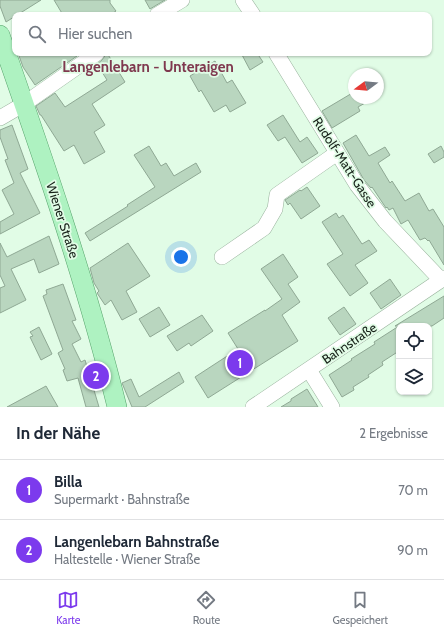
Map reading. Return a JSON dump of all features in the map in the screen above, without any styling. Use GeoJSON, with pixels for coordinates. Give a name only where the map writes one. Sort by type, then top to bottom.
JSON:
{"type":"FeatureCollection","features":[{"type":"Feature","properties":{"kind":"main road","name":"Wiener Straße"},"geometry":{"type":"LineString","coordinates":[[0,35],[69,237],[117,407]]}},
{"type":"Feature","properties":{"kind":"street"},"geometry":{"type":"LineString","coordinates":[[162,12],[182,0]]}},
{"type":"Feature","properties":{"kind":"street"},"geometry":{"type":"LineString","coordinates":[[243,0],[250,12]]}},
{"type":"Feature","properties":{"kind":"street"},"geometry":{"type":"LineString","coordinates":[[0,118],[24,104],[93,56]]}},
{"type":"Feature","properties":{"kind":"street","name":"Rudolf-Matt-Gasse"},"geometry":{"type":"LineString","coordinates":[[278,56],[357,185],[371,205],[443,279]]}},
{"type":"Feature","properties":{"kind":"street"},"geometry":{"type":"LineString","coordinates":[[222,257],[264,228],[275,209],[277,195],[337,153]]}},
{"type":"Feature","properties":{"kind":"street","name":"Bahnstraße"},"geometry":{"type":"LineString","coordinates":[[254,407],[443,279]]}},
{"type":"Feature","properties":{"kind":"street"},"geometry":{"type":"LineString","coordinates":[[309,370],[332,407]]}},
{"type":"Feature","properties":{"kind":"building"},"geometry":{"type":"Polygon","coordinates":[[[0,0],[41,0],[22,12],[12,12],[12,18],[6,22],[0,6],[0,0]]]}},
{"type":"Feature","properties":{"kind":"building"},"geometry":{"type":"Polygon","coordinates":[[[54,0],[110,0],[110,3],[116,11],[114,12],[61,12],[54,0]]]}},
{"type":"Feature","properties":{"kind":"building"},"geometry":{"type":"Polygon","coordinates":[[[145,0],[165,0],[150,9],[145,0]]]}},
{"type":"Feature","properties":{"kind":"building"},"geometry":{"type":"Polygon","coordinates":[[[19,56],[77,56],[35,85],[23,67],[19,56]]]}},
{"type":"Feature","properties":{"kind":"building"},"geometry":{"type":"Polygon","coordinates":[[[105,56],[109,56],[125,82],[92,104],[105,125],[94,132],[105,152],[84,164],[74,145],[64,151],[40,115],[36,106],[55,93],[65,107],[107,80],[97,64],[105,56]]]}},
{"type":"Feature","properties":{"kind":"building"},"geometry":{"type":"Polygon","coordinates":[[[243,56],[259,56],[263,62],[250,70],[243,56]]]}},
{"type":"Feature","properties":{"kind":"building"},"geometry":{"type":"Polygon","coordinates":[[[215,61],[227,83],[232,80],[246,103],[230,112],[226,105],[214,112],[201,90],[199,92],[190,76],[215,61]]]}},
{"type":"Feature","properties":{"kind":"building"},"geometry":{"type":"Polygon","coordinates":[[[348,96],[348,104],[363,104],[358,107],[360,111],[332,128],[322,111],[348,96]]]}},
{"type":"Feature","properties":{"kind":"building"},"geometry":{"type":"Polygon","coordinates":[[[283,115],[300,142],[307,137],[318,153],[302,163],[285,137],[278,141],[267,125],[283,115]]]}},
{"type":"Feature","properties":{"kind":"building"},"geometry":{"type":"Polygon","coordinates":[[[12,125],[28,169],[20,173],[40,213],[0,234],[0,222],[14,214],[2,190],[14,183],[5,160],[8,159],[0,137],[0,130],[12,125]]]}},
{"type":"Feature","properties":{"kind":"building"},"geometry":{"type":"Polygon","coordinates":[[[356,135],[369,156],[385,147],[390,155],[378,163],[390,183],[392,181],[405,201],[419,193],[429,211],[433,209],[444,227],[444,265],[429,240],[428,241],[425,238],[420,240],[408,220],[401,224],[393,208],[389,210],[387,207],[386,208],[372,187],[371,188],[364,180],[343,143],[356,135]]]}},
{"type":"Feature","properties":{"kind":"building"},"geometry":{"type":"Polygon","coordinates":[[[149,146],[161,166],[166,163],[174,176],[196,163],[201,172],[90,241],[85,233],[155,187],[134,155],[149,146]]]}},
{"type":"Feature","properties":{"kind":"building"},"geometry":{"type":"Polygon","coordinates":[[[441,146],[444,152],[444,157],[434,163],[428,154],[441,146]]]}},
{"type":"Feature","properties":{"kind":"building"},"geometry":{"type":"Polygon","coordinates":[[[307,187],[320,206],[301,219],[290,203],[288,205],[285,200],[307,187]]]}},
{"type":"Feature","properties":{"kind":"building"},"geometry":{"type":"Polygon","coordinates":[[[336,213],[339,218],[343,215],[362,244],[369,240],[377,251],[355,265],[368,283],[350,296],[327,264],[343,254],[322,222],[336,213]]]}},
{"type":"Feature","properties":{"kind":"building"},"geometry":{"type":"Polygon","coordinates":[[[49,236],[59,264],[39,273],[34,259],[11,269],[26,300],[0,313],[0,288],[5,286],[0,275],[0,243],[7,257],[49,236]]]}},
{"type":"Feature","properties":{"kind":"building"},"geometry":{"type":"Polygon","coordinates":[[[128,243],[150,276],[126,291],[137,312],[122,320],[111,300],[105,305],[97,293],[99,291],[94,283],[90,268],[128,243]]]}},
{"type":"Feature","properties":{"kind":"building"},"geometry":{"type":"Polygon","coordinates":[[[283,254],[298,277],[288,284],[300,302],[282,315],[298,341],[208,398],[195,377],[238,349],[228,333],[282,299],[261,269],[283,254]]]}},
{"type":"Feature","properties":{"kind":"building"},"geometry":{"type":"Polygon","coordinates":[[[390,279],[401,295],[381,309],[370,293],[390,279]]]}},
{"type":"Feature","properties":{"kind":"building"},"geometry":{"type":"Polygon","coordinates":[[[63,284],[76,320],[72,321],[81,339],[72,344],[81,362],[85,360],[99,407],[86,407],[78,378],[67,381],[63,370],[65,369],[58,353],[63,350],[43,296],[47,294],[46,290],[63,284]]]}},
{"type":"Feature","properties":{"kind":"building"},"geometry":{"type":"Polygon","coordinates":[[[444,296],[444,318],[432,326],[432,323],[400,323],[444,296]]]}},
{"type":"Feature","properties":{"kind":"building"},"geometry":{"type":"Polygon","coordinates":[[[159,307],[170,325],[150,337],[139,319],[159,307]]]}},
{"type":"Feature","properties":{"kind":"building"},"geometry":{"type":"Polygon","coordinates":[[[344,307],[356,324],[340,335],[328,318],[344,307]]]}},
{"type":"Feature","properties":{"kind":"building"},"geometry":{"type":"Polygon","coordinates":[[[202,315],[213,331],[191,346],[189,343],[177,351],[167,336],[202,315]]]}},
{"type":"Feature","properties":{"kind":"building"},"geometry":{"type":"Polygon","coordinates":[[[39,327],[52,354],[41,360],[30,337],[33,336],[30,332],[39,327]]]}},
{"type":"Feature","properties":{"kind":"building"},"geometry":{"type":"Polygon","coordinates":[[[396,328],[396,353],[382,362],[383,365],[368,375],[369,377],[353,387],[354,390],[342,397],[329,375],[375,344],[374,342],[396,328]]]}},
{"type":"Feature","properties":{"kind":"building"},"geometry":{"type":"Polygon","coordinates":[[[179,372],[184,382],[145,407],[132,407],[122,383],[131,379],[139,397],[179,372]]]}},
{"type":"Feature","properties":{"kind":"building"},"geometry":{"type":"Polygon","coordinates":[[[46,386],[58,407],[7,407],[46,386]]]}},
{"type":"Feature","properties":{"kind":"building"},"geometry":{"type":"Polygon","coordinates":[[[307,389],[318,407],[281,407],[291,401],[291,399],[307,389]]]}},
{"type":"Feature","properties":{"kind":"place","name":"Billa"},"geometry":{"type":"Point","coordinates":[240,363]}},
{"type":"Feature","properties":{"kind":"place","name":"Langenlebarn Bahnstraße"},"geometry":{"type":"Point","coordinates":[96,376]}},
{"type":"Feature","properties":{"kind":"district","name":"Langenlebarn - Unteraigen"},"geometry":{"type":"Point","coordinates":[148,67]}}]}
